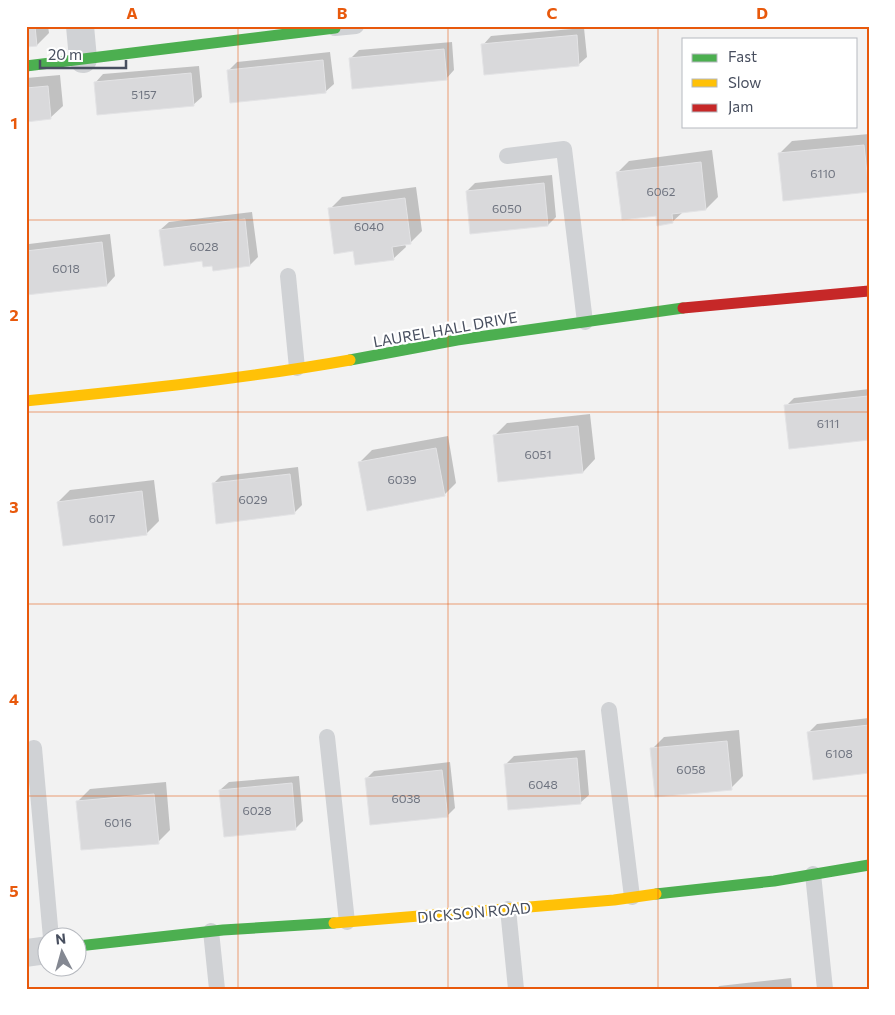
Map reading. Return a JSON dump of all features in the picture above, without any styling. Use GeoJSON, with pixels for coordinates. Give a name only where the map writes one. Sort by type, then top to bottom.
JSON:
{"type":"FeatureCollection","features":[{"type":"Feature","properties":{"kind":"street"},"geometry":{"type":"LineString","coordinates":[[80,26],[83,58]]}},
{"type":"Feature","properties":{"kind":"street"},"geometry":{"type":"LineString","coordinates":[[26,66],[335,27]]}},
{"type":"Feature","properties":{"kind":"street","name":"LAUREL HALL DRIVE"},"geometry":{"type":"LineString","coordinates":[[26,401],[137,390],[297,368],[457,340],[680,308],[869,291]]}},
{"type":"Feature","properties":{"kind":"street","name":"DICKSON ROAD"},"geometry":{"type":"LineString","coordinates":[[88,945],[142,938],[508,909],[632,897],[869,865]]}},
{"type":"Feature","properties":{"kind":"lane"},"geometry":{"type":"LineString","coordinates":[[335,27],[356,26]]}},
{"type":"Feature","properties":{"kind":"lane"},"geometry":{"type":"LineString","coordinates":[[507,156],[564,149],[585,322]]}},
{"type":"Feature","properties":{"kind":"lane"},"geometry":{"type":"LineString","coordinates":[[288,276],[297,368]]}},
{"type":"Feature","properties":{"kind":"lane"},"geometry":{"type":"LineString","coordinates":[[609,710],[632,897]]}},
{"type":"Feature","properties":{"kind":"lane"},"geometry":{"type":"LineString","coordinates":[[327,737],[347,922]]}},
{"type":"Feature","properties":{"kind":"lane"},"geometry":{"type":"LineString","coordinates":[[34,748],[50,928]]}},
{"type":"Feature","properties":{"kind":"lane"},"geometry":{"type":"LineString","coordinates":[[813,874],[825,989]]}},
{"type":"Feature","properties":{"kind":"lane"},"geometry":{"type":"LineString","coordinates":[[508,909],[516,989]]}},
{"type":"Feature","properties":{"kind":"lane"},"geometry":{"type":"LineString","coordinates":[[211,932],[217,989]]}},
{"type":"Feature","properties":{"kind":"building"},"geometry":{"type":"Polygon","coordinates":[[[26,26],[35,26],[37,46],[26,47],[26,26]]]}},
{"type":"Feature","properties":{"kind":"building"},"geometry":{"type":"Polygon","coordinates":[[[577,35],[579,66],[484,75],[481,44],[577,35]]]}},
{"type":"Feature","properties":{"kind":"building"},"geometry":{"type":"Polygon","coordinates":[[[444,49],[447,80],[352,89],[349,58],[444,49]]]}},
{"type":"Feature","properties":{"kind":"building"},"geometry":{"type":"Polygon","coordinates":[[[323,60],[326,93],[230,103],[227,70],[323,60]]]}},
{"type":"Feature","properties":{"kind":"building"},"geometry":{"type":"Polygon","coordinates":[[[191,73],[194,106],[97,115],[94,82],[191,73]]]}},
{"type":"Feature","properties":{"kind":"building"},"geometry":{"type":"Polygon","coordinates":[[[48,86],[51,119],[26,122],[26,88],[48,86]]]}},
{"type":"Feature","properties":{"kind":"building"},"geometry":{"type":"Polygon","coordinates":[[[864,145],[869,192],[783,201],[778,153],[864,145]]]}},
{"type":"Feature","properties":{"kind":"building"},"geometry":{"type":"Polygon","coordinates":[[[701,162],[706,210],[672,214],[673,223],[657,226],[656,216],[622,220],[616,172],[701,162]]]}},
{"type":"Feature","properties":{"kind":"building"},"geometry":{"type":"Polygon","coordinates":[[[544,183],[548,226],[470,234],[466,191],[544,183]]]}},
{"type":"Feature","properties":{"kind":"building"},"geometry":{"type":"Polygon","coordinates":[[[405,198],[411,244],[392,247],[394,260],[355,265],[353,251],[334,254],[328,208],[405,198]]]}},
{"type":"Feature","properties":{"kind":"building"},"geometry":{"type":"Polygon","coordinates":[[[245,219],[250,266],[213,271],[212,266],[203,267],[202,261],[164,266],[159,230],[245,219]]]}},
{"type":"Feature","properties":{"kind":"building"},"geometry":{"type":"Polygon","coordinates":[[[102,242],[107,286],[26,295],[26,251],[102,242]]]}},
{"type":"Feature","properties":{"kind":"building"},"geometry":{"type":"Polygon","coordinates":[[[868,396],[869,440],[789,449],[784,405],[868,396]]]}},
{"type":"Feature","properties":{"kind":"building"},"geometry":{"type":"Polygon","coordinates":[[[578,426],[583,473],[498,482],[493,435],[578,426]]]}},
{"type":"Feature","properties":{"kind":"building"},"geometry":{"type":"Polygon","coordinates":[[[436,448],[445,496],[367,511],[358,462],[436,448]]]}},
{"type":"Feature","properties":{"kind":"building"},"geometry":{"type":"Polygon","coordinates":[[[290,474],[295,514],[216,524],[212,483],[290,474]]]}},
{"type":"Feature","properties":{"kind":"building"},"geometry":{"type":"Polygon","coordinates":[[[142,491],[147,535],[63,546],[57,502],[142,491]]]}},
{"type":"Feature","properties":{"kind":"building"},"geometry":{"type":"Polygon","coordinates":[[[869,725],[869,773],[813,780],[807,732],[869,725]]]}},
{"type":"Feature","properties":{"kind":"building"},"geometry":{"type":"Polygon","coordinates":[[[727,741],[732,790],[655,797],[650,748],[727,741]]]}},
{"type":"Feature","properties":{"kind":"building"},"geometry":{"type":"Polygon","coordinates":[[[577,758],[581,804],[508,810],[504,764],[577,758]]]}},
{"type":"Feature","properties":{"kind":"building"},"geometry":{"type":"Polygon","coordinates":[[[442,770],[448,817],[370,825],[365,778],[442,770]]]}},
{"type":"Feature","properties":{"kind":"building"},"geometry":{"type":"Polygon","coordinates":[[[292,783],[296,830],[224,837],[219,790],[292,783]]]}},
{"type":"Feature","properties":{"kind":"building"},"geometry":{"type":"Polygon","coordinates":[[[154,794],[159,844],[81,850],[76,801],[154,794]]]}},
{"type":"Feature","properties":{"kind":"traffic: fast"},"geometry":{"type":"LineString","coordinates":[[26,66],[335,28],[335,26]]}},
{"type":"Feature","properties":{"kind":"traffic: fast"},"geometry":{"type":"LineString","coordinates":[[350,360],[457,340],[683,308]]}},
{"type":"Feature","properties":{"kind":"traffic: fast"},"geometry":{"type":"LineString","coordinates":[[656,894],[774,881],[869,865]]}},
{"type":"Feature","properties":{"kind":"traffic: fast"},"geometry":{"type":"LineString","coordinates":[[88,945],[223,930],[334,923]]}},
{"type":"Feature","properties":{"kind":"traffic: slow"},"geometry":{"type":"LineString","coordinates":[[26,401],[229,378],[350,360]]}},
{"type":"Feature","properties":{"kind":"traffic: slow"},"geometry":{"type":"LineString","coordinates":[[334,923],[614,900],[656,894]]}},
{"type":"Feature","properties":{"kind":"traffic: jam"},"geometry":{"type":"LineString","coordinates":[[683,308],[869,291]]}}]}
